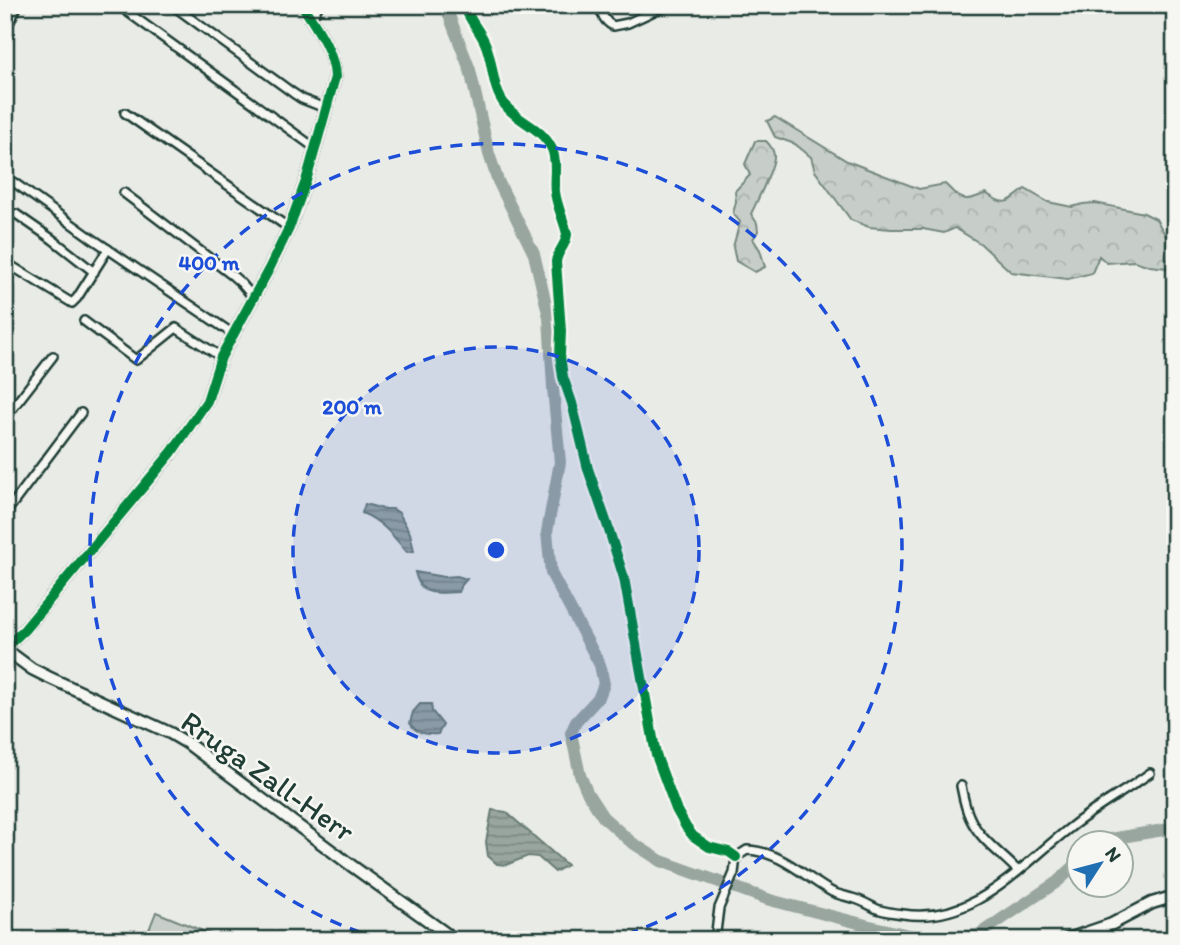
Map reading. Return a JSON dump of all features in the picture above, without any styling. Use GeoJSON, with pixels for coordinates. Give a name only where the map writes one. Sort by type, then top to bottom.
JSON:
{"type":"FeatureCollection","features":[{"type":"Feature","properties":{"kind":"street"},"geometry":{"type":"LineString","coordinates":[[5,31],[18,5]]}},
{"type":"Feature","properties":{"kind":"street"},"geometry":{"type":"LineString","coordinates":[[118,5],[315,148]]}},
{"type":"Feature","properties":{"kind":"street"},"geometry":{"type":"LineString","coordinates":[[172,5],[293,93],[325,108]]}},
{"type":"Feature","properties":{"kind":"street"},"geometry":{"type":"LineString","coordinates":[[5,649],[25,629],[173,452],[207,401],[221,357],[270,269],[289,228],[306,181],[335,70],[330,53],[302,5]]}},
{"type":"Feature","properties":{"kind":"street"},"geometry":{"type":"LineString","coordinates":[[311,19],[319,5]]}},
{"type":"Feature","properties":{"kind":"street"},"geometry":{"type":"LineString","coordinates":[[464,5],[468,17],[485,44],[501,100],[511,112],[540,132],[555,158],[555,192],[567,234],[556,257],[555,268],[561,368],[588,469],[624,579],[656,755],[676,809],[693,836],[709,847],[729,852],[736,857]]}},
{"type":"Feature","properties":{"kind":"street"},"geometry":{"type":"LineString","coordinates":[[599,5],[603,18],[613,26],[628,23],[667,5]]}},
{"type":"Feature","properties":{"kind":"street"},"geometry":{"type":"LineString","coordinates":[[125,113],[289,228]]}},
{"type":"Feature","properties":{"kind":"street"},"geometry":{"type":"LineString","coordinates":[[5,176],[233,334]]}},
{"type":"Feature","properties":{"kind":"street"},"geometry":{"type":"LineString","coordinates":[[124,194],[233,276],[253,298]]}},
{"type":"Feature","properties":{"kind":"street"},"geometry":{"type":"LineString","coordinates":[[16,215],[94,272]]}},
{"type":"Feature","properties":{"kind":"street"},"geometry":{"type":"LineString","coordinates":[[5,262],[72,303],[108,249]]}},
{"type":"Feature","properties":{"kind":"street"},"geometry":{"type":"LineString","coordinates":[[84,321],[135,360],[176,328],[221,357]]}},
{"type":"Feature","properties":{"kind":"street"},"geometry":{"type":"LineString","coordinates":[[5,418],[53,356]]}},
{"type":"Feature","properties":{"kind":"street"},"geometry":{"type":"LineString","coordinates":[[5,514],[81,413]]}},
{"type":"Feature","properties":{"kind":"street","name":"Rruga Zall-Herr"},"geometry":{"type":"LineString","coordinates":[[5,649],[32,669],[187,743],[455,940]]}},
{"type":"Feature","properties":{"kind":"street"},"geometry":{"type":"LineString","coordinates":[[736,857],[747,850],[767,854],[836,894],[854,898],[879,910],[917,916],[931,915],[970,905],[1002,885],[1083,817],[1150,773]]}},
{"type":"Feature","properties":{"kind":"street"},"geometry":{"type":"LineString","coordinates":[[961,786],[970,818],[977,829],[1018,871]]}},
{"type":"Feature","properties":{"kind":"street"},"geometry":{"type":"LineString","coordinates":[[715,940],[716,918],[734,873],[736,857]]}},
{"type":"Feature","properties":{"kind":"street"},"geometry":{"type":"LineString","coordinates":[[1065,940],[1175,896]]}},
{"type":"Feature","properties":{"kind":"green space"},"geometry":{"type":"Polygon","coordinates":[[[775,117],[847,161],[919,189],[945,184],[964,199],[986,193],[998,201],[1007,202],[1025,189],[1048,202],[1072,207],[1095,203],[1144,213],[1156,219],[1170,243],[1175,246],[1175,285],[1167,268],[1134,261],[1107,263],[1099,256],[1092,273],[1068,279],[1011,272],[981,244],[955,228],[944,233],[923,229],[891,229],[869,227],[851,220],[815,171],[811,157],[795,144],[775,137],[767,121],[775,117]]]}},
{"type":"Feature","properties":{"kind":"green space"},"geometry":{"type":"Polygon","coordinates":[[[755,141],[766,141],[772,148],[774,161],[751,214],[757,223],[758,231],[753,239],[760,250],[765,267],[755,272],[736,261],[733,247],[740,222],[733,213],[735,191],[750,175],[745,164],[755,141]]]}},
{"type":"Feature","properties":{"kind":"green space"},"geometry":{"type":"Polygon","coordinates":[[[156,912],[225,940],[145,940],[156,912]]]}},
{"type":"Feature","properties":{"kind":"shaded area"},"geometry":{"type":"Polygon","coordinates":[[[365,504],[393,509],[399,513],[410,533],[414,551],[407,552],[381,525],[362,513],[365,504]]]}},
{"type":"Feature","properties":{"kind":"shaded area"},"geometry":{"type":"Polygon","coordinates":[[[415,572],[467,579],[459,592],[437,593],[421,587],[415,572]]]}},
{"type":"Feature","properties":{"kind":"shaded area"},"geometry":{"type":"Polygon","coordinates":[[[420,704],[431,704],[432,711],[443,725],[438,734],[422,733],[415,730],[410,723],[413,712],[420,704]]]}},
{"type":"Feature","properties":{"kind":"shaded area"},"geometry":{"type":"Polygon","coordinates":[[[492,810],[506,812],[567,865],[555,872],[538,857],[528,856],[506,865],[497,864],[488,856],[486,842],[492,810]]]}},
{"type":"Feature","properties":{"kind":"waterway"},"geometry":{"type":"LineString","coordinates":[[445,5],[470,70],[489,154],[498,181],[534,254],[549,317],[560,462],[547,532],[551,573],[600,665],[604,684],[599,697],[576,722],[571,733],[580,775],[588,794],[603,817],[631,842],[661,861],[770,900],[930,940]]}},
{"type":"Feature","properties":{"kind":"waterway"},"geometry":{"type":"LineString","coordinates":[[1134,835],[1175,828]]}},
{"type":"Feature","properties":{"kind":"waterway"},"geometry":{"type":"LineString","coordinates":[[937,940],[978,935],[1064,876]]}},
{"type":"Feature","properties":{"kind":"cycle path"},"geometry":{"type":"LineString","coordinates":[[5,648],[25,629],[172,452],[207,401],[221,357],[289,228],[306,181],[335,77],[328,49],[302,5]]}},
{"type":"Feature","properties":{"kind":"cycle path"},"geometry":{"type":"LineString","coordinates":[[464,5],[485,43],[500,98],[511,111],[542,135],[554,155],[555,192],[567,234],[556,262],[563,377],[588,469],[624,578],[656,755],[676,809],[693,836],[709,847],[729,852],[736,857]]}}]}
